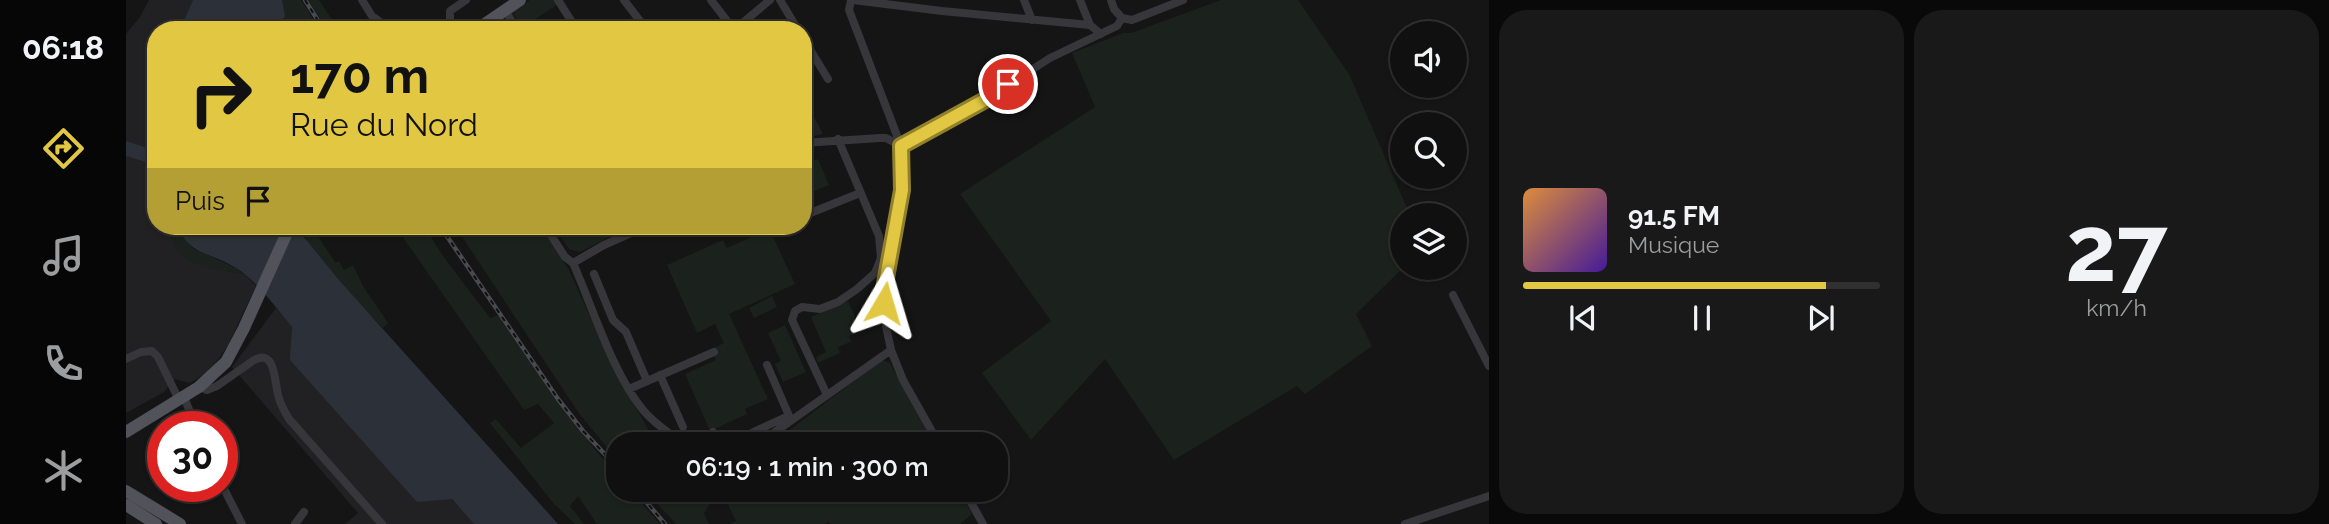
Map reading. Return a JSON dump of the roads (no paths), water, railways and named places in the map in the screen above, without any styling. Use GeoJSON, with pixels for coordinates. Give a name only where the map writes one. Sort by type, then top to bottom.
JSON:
{"type":"FeatureCollection","features":[{"type":"Feature","properties":{"kind":"main road"},"geometry":{"type":"LineString","coordinates":[[489,21],[520,0]]}},
{"type":"Feature","properties":{"kind":"main road"},"geometry":{"type":"LineString","coordinates":[[126,432],[199,387],[219,369],[232,352],[286,235]]}},
{"type":"Feature","properties":{"kind":"main road"},"geometry":{"type":"LineString","coordinates":[[126,425],[139,422]]}},
{"type":"Feature","properties":{"kind":"main road"},"geometry":{"type":"LineString","coordinates":[[126,491],[180,524]]}},
{"type":"Feature","properties":{"kind":"main road"},"geometry":{"type":"LineString","coordinates":[[126,505],[156,524]]}},
{"type":"Feature","properties":{"kind":"street"},"geometry":{"type":"LineString","coordinates":[[362,0],[372,16],[379,21]]}},
{"type":"Feature","properties":{"kind":"street"},"geometry":{"type":"LineString","coordinates":[[450,21],[450,11],[466,0]]}},
{"type":"Feature","properties":{"kind":"street"},"geometry":{"type":"LineString","coordinates":[[558,0],[571,21]]}},
{"type":"Feature","properties":{"kind":"street"},"geometry":{"type":"LineString","coordinates":[[624,0],[640,21]]}},
{"type":"Feature","properties":{"kind":"street"},"geometry":{"type":"LineString","coordinates":[[711,0],[727,21]]}},
{"type":"Feature","properties":{"kind":"street"},"geometry":{"type":"LineString","coordinates":[[745,21],[770,0]]}},
{"type":"Feature","properties":{"kind":"street"},"geometry":{"type":"LineString","coordinates":[[780,0],[793,21]]}},
{"type":"Feature","properties":{"kind":"street"},"geometry":{"type":"LineString","coordinates":[[932,432],[903,380],[891,350],[886,326],[884,295],[902,190],[901,146],[849,10],[852,0],[1090,25]]}},
{"type":"Feature","properties":{"kind":"street"},"geometry":{"type":"LineString","coordinates":[[1024,0],[1032,20]]}},
{"type":"Feature","properties":{"kind":"street"},"geometry":{"type":"LineString","coordinates":[[1080,0],[1090,25],[1101,34]]}},
{"type":"Feature","properties":{"kind":"street"},"geometry":{"type":"LineString","coordinates":[[1111,0],[1122,18],[1132,20],[1184,0]]}},
{"type":"Feature","properties":{"kind":"street"},"geometry":{"type":"LineString","coordinates":[[505,10],[512,21]]}},
{"type":"Feature","properties":{"kind":"street"},"geometry":{"type":"LineString","coordinates":[[901,146],[985,100],[1050,58],[1117,26],[1122,18]]}},
{"type":"Feature","properties":{"kind":"street"},"geometry":{"type":"LineString","coordinates":[[812,53],[828,79]]}},
{"type":"Feature","properties":{"kind":"street"},"geometry":{"type":"LineString","coordinates":[[886,138],[895,127]]}},
{"type":"Feature","properties":{"kind":"street"},"geometry":{"type":"LineString","coordinates":[[812,142],[886,138],[901,146]]}},
{"type":"Feature","properties":{"kind":"street"},"geometry":{"type":"LineString","coordinates":[[827,395],[792,320],[792,314],[802,307],[820,309],[838,302],[857,289],[877,269],[882,249],[838,139]]}},
{"type":"Feature","properties":{"kind":"street"},"geometry":{"type":"LineString","coordinates":[[812,212],[860,193]]}},
{"type":"Feature","properties":{"kind":"street"},"geometry":{"type":"LineString","coordinates":[[551,235],[565,257],[573,263],[629,389],[645,412],[670,432]]}},
{"type":"Feature","properties":{"kind":"street"},"geometry":{"type":"LineString","coordinates":[[573,263],[627,235]]}},
{"type":"Feature","properties":{"kind":"street"},"geometry":{"type":"LineString","coordinates":[[594,274],[613,320],[626,332],[647,381]]}},
{"type":"Feature","properties":{"kind":"street"},"geometry":{"type":"LineString","coordinates":[[1453,296],[1489,366]]}},
{"type":"Feature","properties":{"kind":"street"},"geometry":{"type":"LineString","coordinates":[[763,432],[827,395],[891,350]]}},
{"type":"Feature","properties":{"kind":"street"},"geometry":{"type":"LineString","coordinates":[[126,359],[141,352],[152,351],[163,365],[188,411]]}},
{"type":"Feature","properties":{"kind":"street"},"geometry":{"type":"LineString","coordinates":[[629,389],[714,352]]}},
{"type":"Feature","properties":{"kind":"street"},"geometry":{"type":"LineString","coordinates":[[199,387],[206,390],[217,386],[260,356],[271,362],[279,400],[289,419],[382,524]]}},
{"type":"Feature","properties":{"kind":"street"},"geometry":{"type":"LineString","coordinates":[[767,365],[790,418]]}},
{"type":"Feature","properties":{"kind":"street"},"geometry":{"type":"LineString","coordinates":[[660,375],[683,427]]}},
{"type":"Feature","properties":{"kind":"street"},"geometry":{"type":"LineString","coordinates":[[773,432],[790,418]]}},
{"type":"Feature","properties":{"kind":"street"},"geometry":{"type":"LineString","coordinates":[[1405,524],[1488,499]]}},
{"type":"Feature","properties":{"kind":"street"},"geometry":{"type":"LineString","coordinates":[[231,502],[242,524]]}},
{"type":"Feature","properties":{"kind":"street"},"geometry":{"type":"LineString","coordinates":[[971,502],[983,524]]}},
{"type":"Feature","properties":{"kind":"street"},"geometry":{"type":"LineString","coordinates":[[295,524],[304,512]]}},
{"type":"Feature","properties":{"kind":"street"},"geometry":{"type":"LineString","coordinates":[[1430,515],[1434,524]]}},
{"type":"Feature","properties":{"kind":"railway"},"geometry":{"type":"LineString","coordinates":[[305,0],[318,21]]}},
{"type":"Feature","properties":{"kind":"railway"},"geometry":{"type":"LineString","coordinates":[[446,235],[558,399],[606,455]]}},
{"type":"Feature","properties":{"kind":"railway"},"geometry":{"type":"LineString","coordinates":[[646,502],[665,524]]}}]}
